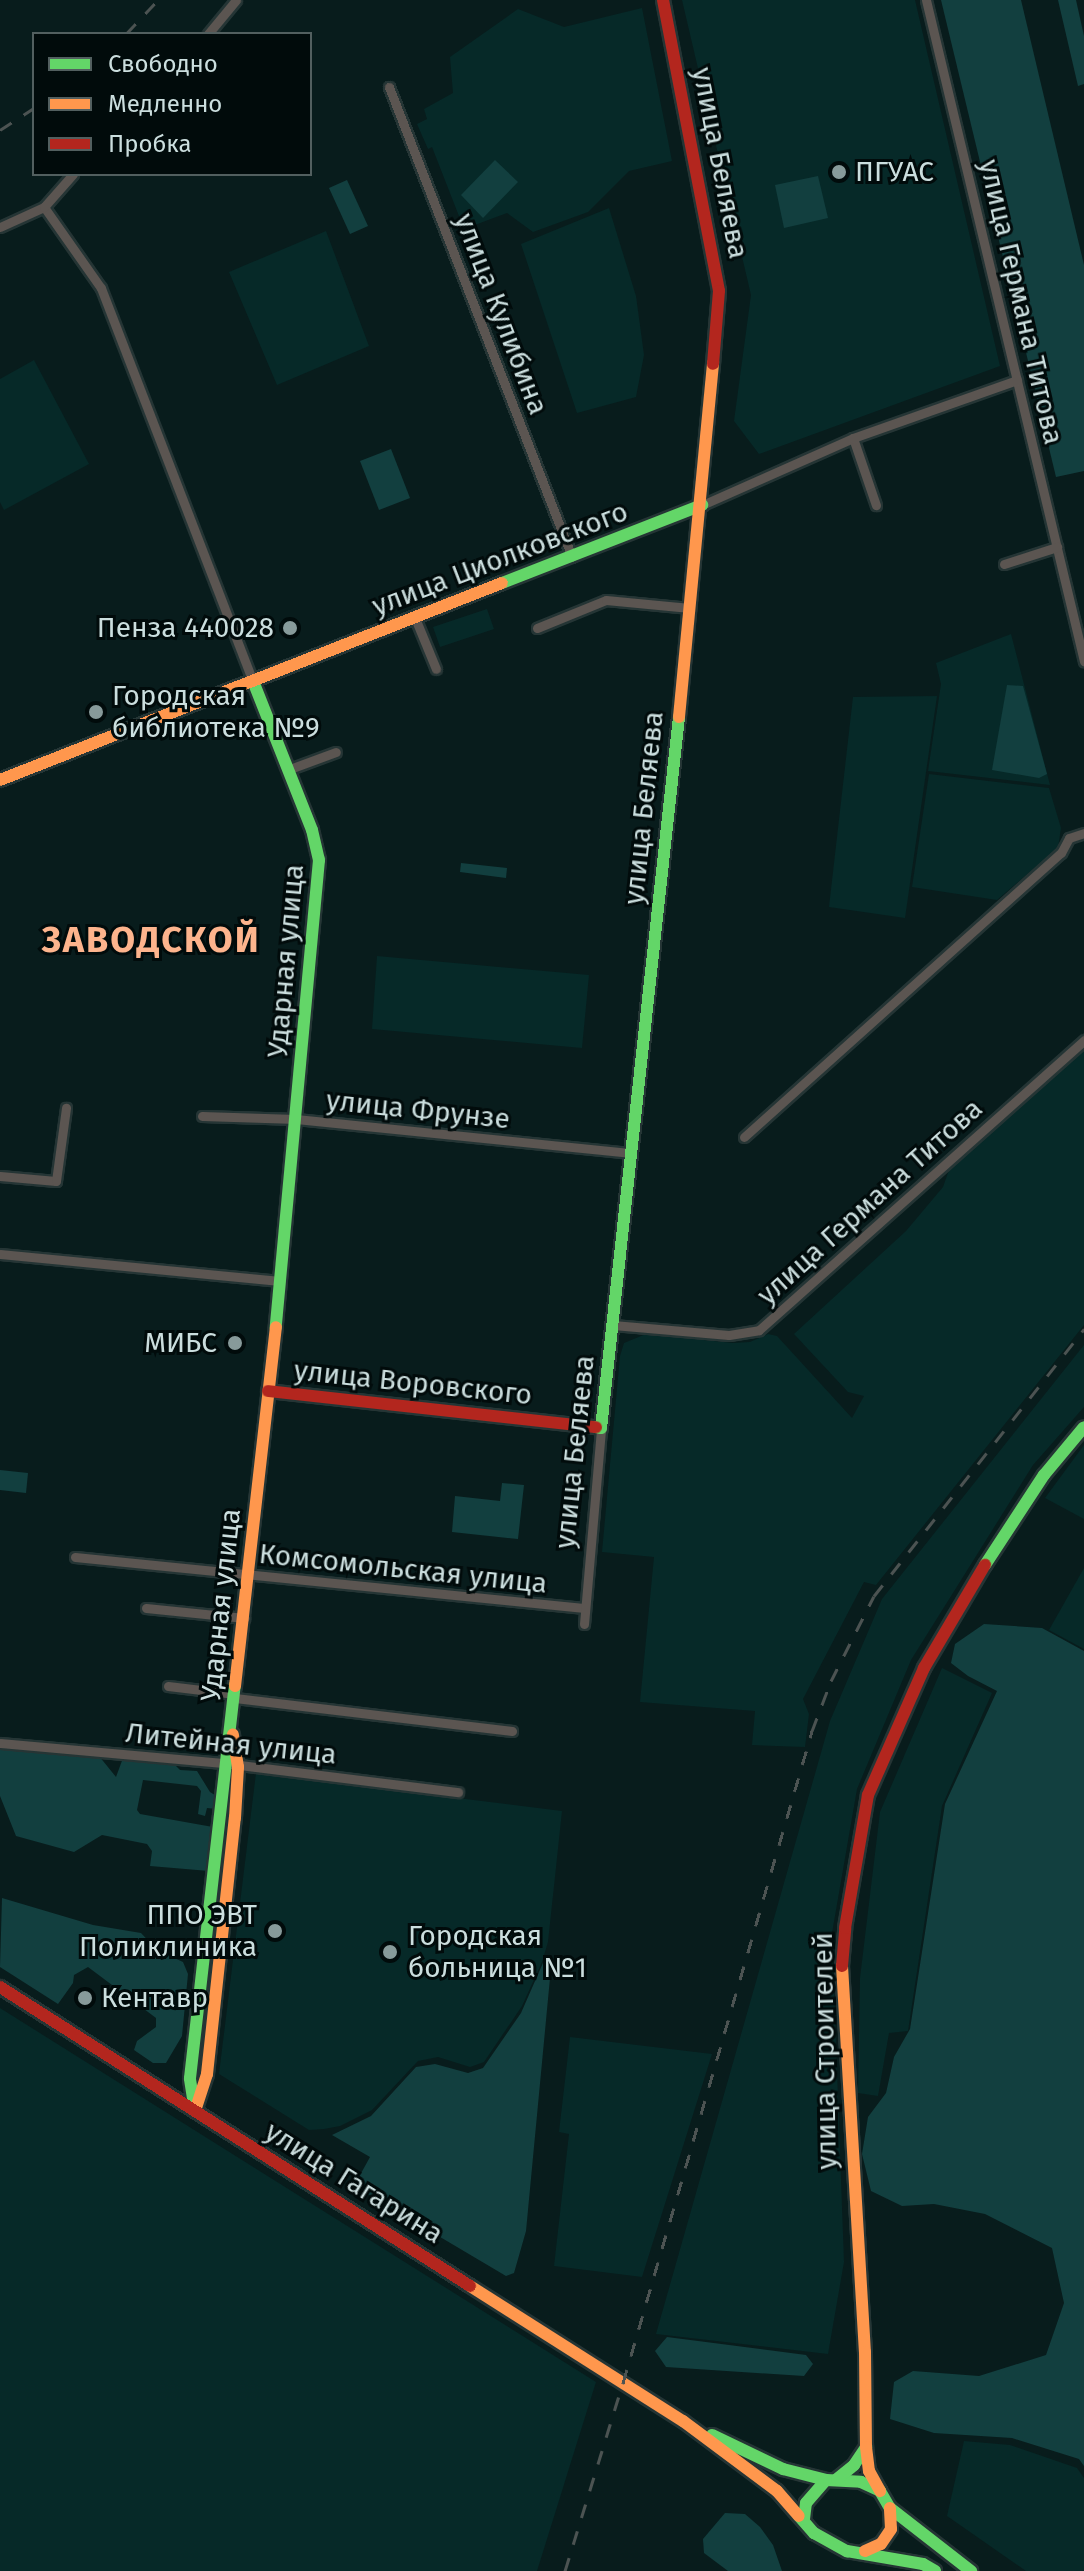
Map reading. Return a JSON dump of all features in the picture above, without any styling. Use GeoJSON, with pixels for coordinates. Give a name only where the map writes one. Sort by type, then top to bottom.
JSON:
{"type":"FeatureCollection","features":[{"type":"Feature","properties":{"kind":"main road","name":"улица Беляева"},"geometry":{"type":"LineString","coordinates":[[601,1428],[702,505],[719,291],[663,0]]}},
{"type":"Feature","properties":{"kind":"main road","name":"улица Циолковского"},"geometry":{"type":"LineString","coordinates":[[0,780],[702,505]]}},
{"type":"Feature","properties":{"kind":"main road","name":"Ударная улица"},"geometry":{"type":"LineString","coordinates":[[198,2087],[190,2078],[281,1281],[319,860],[312,830],[253,681]]}},
{"type":"Feature","properties":{"kind":"main road","name":"улица Воровского"},"geometry":{"type":"LineString","coordinates":[[268,1391],[601,1428]]}},
{"type":"Feature","properties":{"kind":"main road","name":"улица Строителей"},"geometry":{"type":"LineString","coordinates":[[880,2491],[869,2471],[866,2447],[865,2352],[842,1973],[845,1928],[868,1795],[924,1668],[960,1604],[1044,1475],[1084,1427]]}},
{"type":"Feature","properties":{"kind":"main road","name":"Ударная улица"},"geometry":{"type":"LineString","coordinates":[[195,2111],[238,1767],[232,1727]]}},
{"type":"Feature","properties":{"kind":"main road","name":"улица Гагарина"},"geometry":{"type":"LineString","coordinates":[[0,1987],[683,2421]]}},
{"type":"Feature","properties":{"kind":"main road"},"geometry":{"type":"LineString","coordinates":[[683,2421],[783,2469],[861,2482],[880,2491],[890,2508],[971,2571]]}},
{"type":"Feature","properties":{"kind":"main road"},"geometry":{"type":"LineString","coordinates":[[683,2421],[777,2491],[814,2533],[829,2543],[847,2551],[865,2551],[923,2564],[935,2571]]}},
{"type":"Feature","properties":{"kind":"main road"},"geometry":{"type":"LineString","coordinates":[[804,2519],[806,2503],[832,2479],[854,2465],[866,2447]]}},
{"type":"Feature","properties":{"kind":"main road"},"geometry":{"type":"LineString","coordinates":[[865,2551],[881,2544],[891,2529],[890,2508]]}},
{"type":"Feature","properties":{"kind":"street"},"geometry":{"type":"LineString","coordinates":[[210,32],[236,0]]}},
{"type":"Feature","properties":{"kind":"street","name":"улица Германа Титова"},"geometry":{"type":"LineString","coordinates":[[926,0],[1084,661]]}},
{"type":"Feature","properties":{"kind":"street","name":"улица Кулибина"},"geometry":{"type":"LineString","coordinates":[[389,87],[572,557]]}},
{"type":"Feature","properties":{"kind":"street"},"geometry":{"type":"LineString","coordinates":[[0,227],[44,207],[71,176]]}},
{"type":"Feature","properties":{"kind":"street","name":"Ударная улица"},"geometry":{"type":"LineString","coordinates":[[44,207],[101,288],[253,681]]}},
{"type":"Feature","properties":{"kind":"street","name":"улица Циолковского"},"geometry":{"type":"LineString","coordinates":[[702,505],[853,438],[1017,380]]}},
{"type":"Feature","properties":{"kind":"street"},"geometry":{"type":"LineString","coordinates":[[853,438],[876,505]]}},
{"type":"Feature","properties":{"kind":"street"},"geometry":{"type":"LineString","coordinates":[[1004,564],[1057,547]]}},
{"type":"Feature","properties":{"kind":"street"},"geometry":{"type":"LineString","coordinates":[[537,628],[606,600],[690,608]]}},
{"type":"Feature","properties":{"kind":"street"},"geometry":{"type":"LineString","coordinates":[[415,618],[436,669]]}},
{"type":"Feature","properties":{"kind":"street"},"geometry":{"type":"LineString","coordinates":[[287,770],[336,752]]}},
{"type":"Feature","properties":{"kind":"street"},"geometry":{"type":"LineString","coordinates":[[744,1137],[1061,853],[1069,838],[1084,833]]}},
{"type":"Feature","properties":{"kind":"street","name":"улица Германа Титова"},"geometry":{"type":"LineString","coordinates":[[613,1325],[729,1335],[759,1330],[794,1303],[1084,1040]]}},
{"type":"Feature","properties":{"kind":"street"},"geometry":{"type":"LineString","coordinates":[[0,1176],[56,1181],[66,1108]]}},
{"type":"Feature","properties":{"kind":"street","name":"улица Фрунзе"},"geometry":{"type":"LineString","coordinates":[[202,1116],[296,1119],[629,1153]]}},
{"type":"Feature","properties":{"kind":"street"},"geometry":{"type":"LineString","coordinates":[[0,1254],[281,1281]]}},
{"type":"Feature","properties":{"kind":"street","name":"улица Беляева"},"geometry":{"type":"LineString","coordinates":[[584,1624],[601,1428]]}},
{"type":"Feature","properties":{"kind":"street","name":"Комсомольская улица"},"geometry":{"type":"LineString","coordinates":[[75,1557],[584,1608]]}},
{"type":"Feature","properties":{"kind":"street"},"geometry":{"type":"LineString","coordinates":[[146,1608],[244,1618]]}},
{"type":"Feature","properties":{"kind":"street"},"geometry":{"type":"LineString","coordinates":[[168,1686],[512,1731]]}},
{"type":"Feature","properties":{"kind":"street","name":"Литейная улица"},"geometry":{"type":"LineString","coordinates":[[0,1743],[224,1763],[458,1792]]}},
{"type":"Feature","properties":{"kind":"shaded area","name":"ПГУАС"},"geometry":{"type":"Polygon","coordinates":[[[682,0],[915,0],[1000,366],[759,454],[734,421],[751,295],[682,0]]]}},
{"type":"Feature","properties":{"kind":"shaded area"},"geometry":{"type":"Polygon","coordinates":[[[941,0],[1021,0],[1084,265],[1084,471],[1056,477],[941,0]]]}},
{"type":"Feature","properties":{"kind":"shaded area"},"geometry":{"type":"Polygon","coordinates":[[[1058,0],[1076,0],[1084,36],[1084,84],[1078,86],[1058,0]]]}},
{"type":"Feature","properties":{"kind":"shaded area"},"geometry":{"type":"Polygon","coordinates":[[[642,8],[672,161],[629,171],[588,212],[533,232],[507,213],[464,229],[432,147],[428,149],[417,124],[427,119],[424,109],[453,93],[450,57],[518,9],[564,27],[642,8]]]}},
{"type":"Feature","properties":{"kind":"shaded area"},"geometry":{"type":"Polygon","coordinates":[[[495,160],[518,182],[483,218],[461,195],[495,160]]]}},
{"type":"Feature","properties":{"kind":"shaded area"},"geometry":{"type":"Polygon","coordinates":[[[818,176],[828,218],[784,228],[775,185],[818,176]]]}},
{"type":"Feature","properties":{"kind":"shaded area"},"geometry":{"type":"Polygon","coordinates":[[[347,180],[368,226],[350,234],[329,188],[347,180]]]}},
{"type":"Feature","properties":{"kind":"shaded area"},"geometry":{"type":"Polygon","coordinates":[[[609,208],[636,296],[644,355],[636,397],[577,413],[521,244],[609,208]]]}},
{"type":"Feature","properties":{"kind":"shaded area"},"geometry":{"type":"Polygon","coordinates":[[[326,231],[369,346],[277,385],[229,272],[326,231]]]}},
{"type":"Feature","properties":{"kind":"shaded area"},"geometry":{"type":"Polygon","coordinates":[[[34,360],[89,464],[4,510],[0,502],[0,379],[34,360]]]}},
{"type":"Feature","properties":{"kind":"shaded area"},"geometry":{"type":"Polygon","coordinates":[[[391,449],[410,498],[379,510],[360,461],[391,449]]]}},
{"type":"Feature","properties":{"kind":"shaded area"},"geometry":{"type":"Polygon","coordinates":[[[487,609],[494,629],[440,647],[433,627],[487,609]]]}},
{"type":"Feature","properties":{"kind":"shaded area"},"geometry":{"type":"Polygon","coordinates":[[[1011,634],[1050,785],[928,771],[941,684],[936,663],[1011,634]]]}},
{"type":"Feature","properties":{"kind":"shaded area"},"geometry":{"type":"Polygon","coordinates":[[[1007,685],[1023,686],[1047,774],[1039,778],[992,770],[1007,685]]]}},
{"type":"Feature","properties":{"kind":"shaded area"},"geometry":{"type":"Polygon","coordinates":[[[937,696],[905,918],[829,907],[853,697],[937,696]]]}},
{"type":"Feature","properties":{"kind":"shaded area"},"geometry":{"type":"Polygon","coordinates":[[[929,774],[1049,788],[1061,828],[1058,848],[997,900],[912,887],[929,774]]]}},
{"type":"Feature","properties":{"kind":"shaded area"},"geometry":{"type":"Polygon","coordinates":[[[461,863],[507,868],[506,878],[460,872],[461,863]]]}},
{"type":"Feature","properties":{"kind":"shaded area"},"geometry":{"type":"Polygon","coordinates":[[[377,956],[589,975],[582,1048],[372,1029],[377,956]]]}},
{"type":"Feature","properties":{"kind":"shaded area"},"geometry":{"type":"Polygon","coordinates":[[[1084,1050],[1084,1325],[876,1585],[864,1582],[803,1699],[809,1714],[805,1747],[752,1745],[755,1711],[640,1702],[654,1557],[602,1552],[620,1356],[624,1343],[646,1334],[733,1343],[750,1342],[768,1334],[777,1336],[852,1418],[864,1396],[848,1392],[794,1334],[906,1231],[943,1187],[949,1170],[1084,1050]]]}},
{"type":"Feature","properties":{"kind":"shaded area"},"geometry":{"type":"Polygon","coordinates":[[[1084,1345],[1084,1407],[1033,1465],[911,1660],[857,1789],[832,1933],[844,2262],[828,2354],[656,2334],[830,1721],[882,1599],[1084,1345]]]}},
{"type":"Feature","properties":{"kind":"shaded area"},"geometry":{"type":"Polygon","coordinates":[[[1084,1445],[1084,1519],[1045,1498],[1084,1445]]]}},
{"type":"Feature","properties":{"kind":"shaded area"},"geometry":{"type":"Polygon","coordinates":[[[0,1470],[28,1473],[26,1493],[0,1490],[0,1470]]]}},
{"type":"Feature","properties":{"kind":"shaded area"},"geometry":{"type":"Polygon","coordinates":[[[502,1483],[524,1485],[518,1539],[452,1532],[455,1496],[500,1501],[502,1483]]]}},
{"type":"Feature","properties":{"kind":"shaded area"},"geometry":{"type":"Polygon","coordinates":[[[1084,1568],[1084,1649],[1049,1630],[1084,1568]]]}},
{"type":"Feature","properties":{"kind":"shaded area"},"geometry":{"type":"Polygon","coordinates":[[[984,1624],[1042,1628],[1084,1651],[1084,2466],[1079,2459],[1012,2438],[934,2433],[890,2419],[894,2382],[913,2371],[979,2376],[1046,2355],[1064,2303],[1052,2248],[985,2214],[934,2204],[902,2206],[871,2191],[862,2154],[868,2117],[886,2093],[894,2057],[910,2029],[945,1804],[997,1691],[951,1663],[955,1644],[984,1624]]]}},
{"type":"Feature","properties":{"kind":"shaded area"},"geometry":{"type":"Polygon","coordinates":[[[942,1668],[992,1693],[942,1806],[908,2031],[889,2033],[878,2096],[858,2093],[860,1978],[880,1812],[942,1668]]]}},
{"type":"Feature","properties":{"kind":"shaded area"},"geometry":{"type":"Polygon","coordinates":[[[0,1746],[99,1756],[116,1777],[123,1758],[172,1762],[180,1770],[197,1771],[210,1792],[218,1797],[217,1809],[207,1808],[205,1816],[198,1814],[201,1791],[197,1786],[143,1780],[137,1810],[140,1814],[213,1827],[209,1871],[150,1866],[152,1851],[147,1844],[102,1835],[74,1852],[16,1836],[0,1796],[0,1746]]]}},
{"type":"Feature","properties":{"kind":"shaded area","name":"Городская больница №1"},"geometry":{"type":"Polygon","coordinates":[[[256,1773],[562,1811],[548,1942],[542,1962],[522,2006],[484,2062],[470,2067],[438,2057],[418,2061],[372,2110],[340,2126],[309,2130],[219,2074],[256,1773]]]}},
{"type":"Feature","properties":{"kind":"shaded area"},"geometry":{"type":"Polygon","coordinates":[[[228,1777],[232,1782],[198,2077],[195,2073],[228,1777]]]}},
{"type":"Feature","properties":{"kind":"shaded area"},"geometry":{"type":"Polygon","coordinates":[[[2,1898],[93,1925],[141,1933],[157,1950],[183,1962],[188,1974],[182,2036],[166,2063],[153,2063],[134,2050],[137,2041],[156,2027],[156,2018],[88,1967],[74,1975],[73,1983],[58,2004],[0,1967],[2,1898]]]}},
{"type":"Feature","properties":{"kind":"shaded area"},"geometry":{"type":"Polygon","coordinates":[[[546,1956],[552,1957],[526,2231],[514,2273],[506,2276],[354,2186],[370,2157],[332,2135],[371,2116],[416,2067],[435,2064],[468,2073],[483,2068],[521,2013],[546,1956]]]}},
{"type":"Feature","properties":{"kind":"shaded area"},"geometry":{"type":"Polygon","coordinates":[[[0,2008],[596,2382],[537,2571],[0,2571],[0,2008]]]}},
{"type":"Feature","properties":{"kind":"shaded area"},"geometry":{"type":"Polygon","coordinates":[[[570,2037],[712,2054],[642,2277],[554,2266],[569,2134],[559,2132],[570,2037]]]}},
{"type":"Feature","properties":{"kind":"shaded area"},"geometry":{"type":"Polygon","coordinates":[[[667,2337],[806,2355],[813,2364],[804,2376],[666,2367],[655,2351],[667,2337]]]}},
{"type":"Feature","properties":{"kind":"shaded area"},"geometry":{"type":"Polygon","coordinates":[[[964,2441],[1010,2445],[1077,2468],[1084,2478],[1084,2571],[1026,2571],[947,2516],[964,2441]]]}},
{"type":"Feature","properties":{"kind":"shaded area"},"geometry":{"type":"Polygon","coordinates":[[[725,2513],[745,2514],[760,2527],[773,2545],[782,2571],[728,2571],[704,2553],[703,2539],[725,2513]]]}},
{"type":"Feature","properties":{"kind":"railway"},"geometry":{"type":"LineString","coordinates":[[128,32],[158,0]]}},
{"type":"Feature","properties":{"kind":"railway"},"geometry":{"type":"LineString","coordinates":[[0,130],[32,109]]}},
{"type":"Feature","properties":{"kind":"railway"},"geometry":{"type":"LineString","coordinates":[[565,2571],[623,2383],[812,1731],[831,1681],[874,1596],[1084,1329]]}},
{"type":"Feature","properties":{"kind":"traffic: fast"},"geometry":{"type":"LineString","coordinates":[[502,583],[702,505]]}},
{"type":"Feature","properties":{"kind":"traffic: fast"},"geometry":{"type":"LineString","coordinates":[[253,681],[312,830],[319,860],[276,1327]]}},
{"type":"Feature","properties":{"kind":"traffic: fast"},"geometry":{"type":"LineString","coordinates":[[596,1427],[601,1428],[679,717]]}},
{"type":"Feature","properties":{"kind":"traffic: fast"},"geometry":{"type":"LineString","coordinates":[[985,1565],[1044,1475],[1084,1427]]}},
{"type":"Feature","properties":{"kind":"traffic: fast"},"geometry":{"type":"LineString","coordinates":[[195,2111],[190,2078],[235,1686]]}},
{"type":"Feature","properties":{"kind":"traffic: fast"},"geometry":{"type":"LineString","coordinates":[[712,2435],[783,2469],[826,2480],[861,2482],[880,2491],[890,2508],[971,2571]]}},
{"type":"Feature","properties":{"kind":"traffic: fast"},"geometry":{"type":"LineString","coordinates":[[837,2479],[854,2465],[866,2447]]}},
{"type":"Feature","properties":{"kind":"traffic: fast"},"geometry":{"type":"LineString","coordinates":[[804,2519],[806,2503],[826,2480]]}},
{"type":"Feature","properties":{"kind":"traffic: fast"},"geometry":{"type":"LineString","coordinates":[[799,2516],[814,2533],[847,2551],[923,2564],[935,2571]]}},
{"type":"Feature","properties":{"kind":"traffic: slow"},"geometry":{"type":"LineString","coordinates":[[679,717],[713,364]]}},
{"type":"Feature","properties":{"kind":"traffic: slow"},"geometry":{"type":"LineString","coordinates":[[0,780],[502,583]]}},
{"type":"Feature","properties":{"kind":"traffic: slow"},"geometry":{"type":"LineString","coordinates":[[235,1686],[276,1327]]}},
{"type":"Feature","properties":{"kind":"traffic: slow"},"geometry":{"type":"LineString","coordinates":[[196,2108],[207,2074],[235,1818],[238,1767],[233,1734]]}},
{"type":"Feature","properties":{"kind":"traffic: slow"},"geometry":{"type":"LineString","coordinates":[[842,1966],[865,2352],[866,2447],[869,2471],[880,2491]]}},
{"type":"Feature","properties":{"kind":"traffic: slow"},"geometry":{"type":"LineString","coordinates":[[470,2286],[683,2421],[777,2491],[799,2516]]}},
{"type":"Feature","properties":{"kind":"traffic: slow"},"geometry":{"type":"LineString","coordinates":[[865,2551],[881,2544],[891,2529],[890,2508]]}},
{"type":"Feature","properties":{"kind":"traffic: jam"},"geometry":{"type":"LineString","coordinates":[[663,0],[719,291],[713,364]]}},
{"type":"Feature","properties":{"kind":"traffic: jam"},"geometry":{"type":"LineString","coordinates":[[268,1391],[596,1427]]}},
{"type":"Feature","properties":{"kind":"traffic: jam"},"geometry":{"type":"LineString","coordinates":[[842,1966],[845,1928],[868,1795],[924,1668],[985,1565]]}},
{"type":"Feature","properties":{"kind":"traffic: jam"},"geometry":{"type":"LineString","coordinates":[[0,1987],[470,2286]]}},
{"type":"Feature","properties":{"kind":"place","name":"ПГУАС"},"geometry":{"type":"Point","coordinates":[839,172]}},
{"type":"Feature","properties":{"kind":"place","name":"Пенза 440028"},"geometry":{"type":"Point","coordinates":[290,628]}},
{"type":"Feature","properties":{"kind":"place","name":"Городская библиотека №9"},"geometry":{"type":"Point","coordinates":[96,712]}},
{"type":"Feature","properties":{"kind":"place","name":"МИБС"},"geometry":{"type":"Point","coordinates":[235,1343]}},
{"type":"Feature","properties":{"kind":"place","name":"ППО ЭВТ Поликлиника"},"geometry":{"type":"Point","coordinates":[275,1931]}},
{"type":"Feature","properties":{"kind":"place","name":"Городская больница №1"},"geometry":{"type":"Point","coordinates":[390,1952]}},
{"type":"Feature","properties":{"kind":"place","name":"Кентавр"},"geometry":{"type":"Point","coordinates":[85,1998]}},
{"type":"Feature","properties":{"kind":"district","name":"ЗАВОДСКОЙ"},"geometry":{"type":"Point","coordinates":[151,941]}}]}
